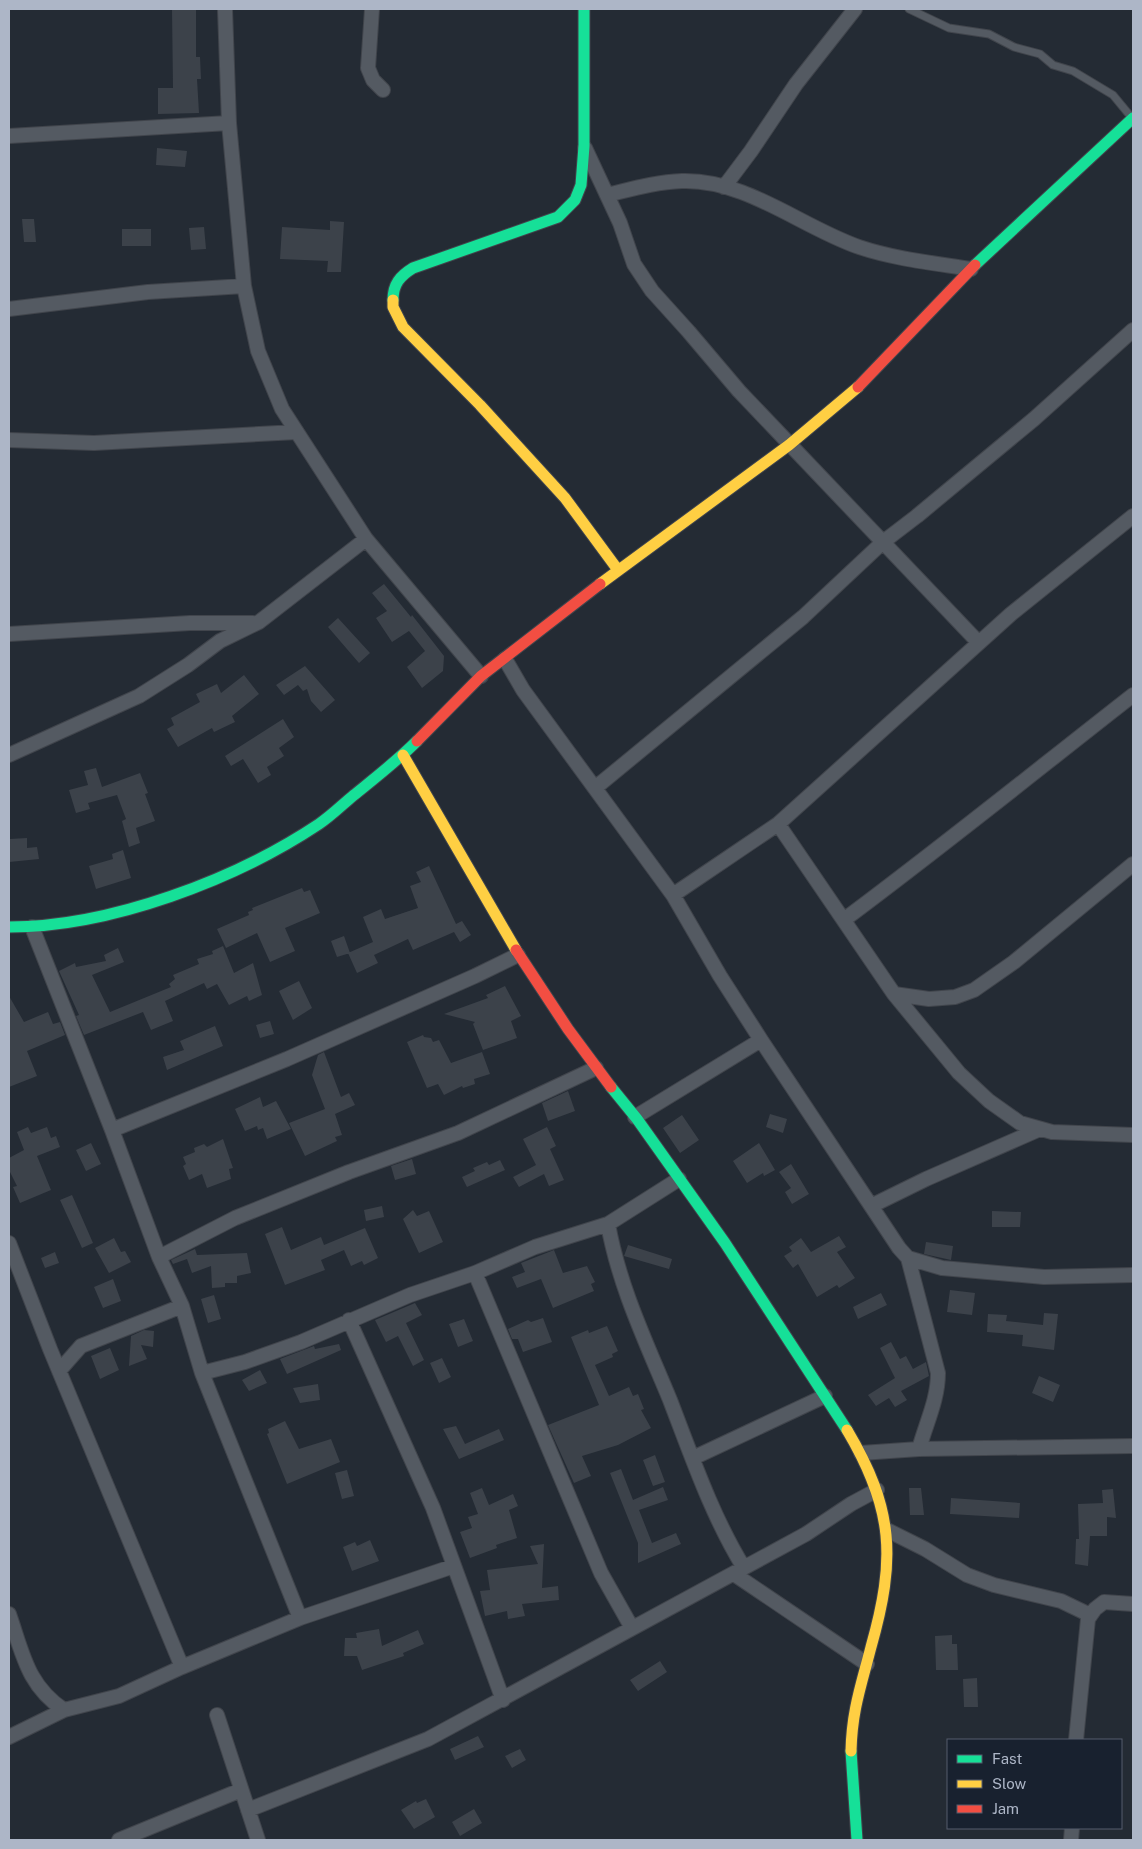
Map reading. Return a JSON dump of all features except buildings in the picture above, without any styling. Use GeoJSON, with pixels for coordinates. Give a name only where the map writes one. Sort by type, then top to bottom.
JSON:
{"type":"FeatureCollection","features":[{"type":"Feature","properties":{"kind":"street"},"geometry":{"type":"LineString","coordinates":[[225,9],[229,123],[244,286],[258,350],[282,409],[366,539],[481,676]]}},
{"type":"Feature","properties":{"kind":"street"},"geometry":{"type":"LineString","coordinates":[[372,9],[368,68],[373,80],[383,90]]}},
{"type":"Feature","properties":{"kind":"street"},"geometry":{"type":"LineString","coordinates":[[584,9],[584,146],[581,185],[575,200],[558,217],[413,268],[400,276],[392,293],[393,307],[403,327],[480,405],[565,498],[618,570]]}},
{"type":"Feature","properties":{"kind":"street"},"geometry":{"type":"LineString","coordinates":[[724,187],[751,151],[796,84],[855,9]]}},
{"type":"Feature","properties":{"kind":"street"},"geometry":{"type":"LineString","coordinates":[[9,927],[32,927],[88,918],[162,900],[246,865],[318,824],[403,755],[481,676],[618,570],[789,445],[853,392],[971,269],[1133,118]]}},
{"type":"Feature","properties":{"kind":"street"},"geometry":{"type":"LineString","coordinates":[[9,136],[229,123]]}},
{"type":"Feature","properties":{"kind":"street"},"geometry":{"type":"LineString","coordinates":[[584,146],[607,195],[634,264],[652,291],[738,391],[980,643]]}},
{"type":"Feature","properties":{"kind":"street"},"geometry":{"type":"LineString","coordinates":[[607,195],[648,184],[683,181],[724,187],[768,204],[857,246],[891,256],[971,269]]}},
{"type":"Feature","properties":{"kind":"street"},"geometry":{"type":"LineString","coordinates":[[9,309],[148,292],[244,286]]}},
{"type":"Feature","properties":{"kind":"street"},"geometry":{"type":"LineString","coordinates":[[595,788],[803,617],[883,542],[1034,420],[1133,330]]}},
{"type":"Feature","properties":{"kind":"street"},"geometry":{"type":"LineString","coordinates":[[9,440],[94,442],[297,432]]}},
{"type":"Feature","properties":{"kind":"street"},"geometry":{"type":"LineString","coordinates":[[673,895],[778,824],[1012,614],[1133,516]]}},
{"type":"Feature","properties":{"kind":"street"},"geometry":{"type":"LineString","coordinates":[[9,755],[140,696],[188,665],[220,640],[259,622],[366,539]]}},
{"type":"Feature","properties":{"kind":"street"},"geometry":{"type":"LineString","coordinates":[[9,634],[190,623],[259,622]]}},
{"type":"Feature","properties":{"kind":"street"},"geometry":{"type":"LineString","coordinates":[[505,659],[523,690],[673,895],[720,976],[761,1040],[899,1248],[908,1258],[938,1373],[938,1389],[918,1449]]}},
{"type":"Feature","properties":{"kind":"street"},"geometry":{"type":"LineString","coordinates":[[845,919],[946,844],[1007,792],[1133,695]]}},
{"type":"Feature","properties":{"kind":"street"},"geometry":{"type":"LineString","coordinates":[[403,755],[450,841],[518,955],[596,1068],[635,1117],[750,1278],[825,1396],[851,1433],[877,1490],[887,1530],[888,1571],[867,1664],[856,1698],[852,1746],[853,1810],[857,1840]]}},
{"type":"Feature","properties":{"kind":"street"},"geometry":{"type":"LineString","coordinates":[[778,824],[845,919],[894,994],[959,1073],[983,1096],[1020,1123],[1040,1129],[1078,1135],[1133,1135]]}},
{"type":"Feature","properties":{"kind":"street"},"geometry":{"type":"LineString","coordinates":[[894,994],[929,999],[955,997],[974,990],[1014,962],[1133,864]]}},
{"type":"Feature","properties":{"kind":"street"},"geometry":{"type":"LineString","coordinates":[[32,927],[112,1130],[159,1257],[182,1306],[202,1373],[300,1618]]}},
{"type":"Feature","properties":{"kind":"street"},"geometry":{"type":"LineString","coordinates":[[112,1130],[296,1055],[518,955]]}},
{"type":"Feature","properties":{"kind":"street"},"geometry":{"type":"LineString","coordinates":[[635,1117],[761,1040]]}},
{"type":"Feature","properties":{"kind":"street"},"geometry":{"type":"LineString","coordinates":[[159,1257],[235,1218],[350,1172],[458,1133],[596,1068]]}},
{"type":"Feature","properties":{"kind":"street"},"geometry":{"type":"LineString","coordinates":[[872,1206],[926,1179],[1040,1129]]}},
{"type":"Feature","properties":{"kind":"street"},"geometry":{"type":"LineString","coordinates":[[202,1373],[246,1362],[301,1342],[410,1295],[475,1273],[535,1247],[608,1224],[679,1179]]}},
{"type":"Feature","properties":{"kind":"street"},"geometry":{"type":"LineString","coordinates":[[608,1224],[613,1252],[623,1285],[739,1571],[867,1664]]}},
{"type":"Feature","properties":{"kind":"street"},"geometry":{"type":"LineString","coordinates":[[9,1243],[59,1371],[182,1667]]}},
{"type":"Feature","properties":{"kind":"street"},"geometry":{"type":"LineString","coordinates":[[908,1258],[942,1268],[1044,1277],[1133,1276]]}},
{"type":"Feature","properties":{"kind":"street"},"geometry":{"type":"LineString","coordinates":[[475,1273],[600,1573],[632,1628]]}},
{"type":"Feature","properties":{"kind":"street"},"geometry":{"type":"LineString","coordinates":[[59,1371],[81,1346],[182,1306]]}},
{"type":"Feature","properties":{"kind":"street"},"geometry":{"type":"LineString","coordinates":[[350,1320],[433,1508],[503,1700]]}},
{"type":"Feature","properties":{"kind":"street"},"geometry":{"type":"LineString","coordinates":[[693,1458],[825,1396]]}},
{"type":"Feature","properties":{"kind":"street"},"geometry":{"type":"LineString","coordinates":[[861,1453],[918,1449],[1133,1446]]}},
{"type":"Feature","properties":{"kind":"street"},"geometry":{"type":"LineString","coordinates":[[248,1810],[428,1739],[806,1534],[851,1504],[877,1490]]}},
{"type":"Feature","properties":{"kind":"street"},"geometry":{"type":"LineString","coordinates":[[887,1530],[925,1549],[967,1575],[994,1585],[1061,1601],[1090,1616]]}},
{"type":"Feature","properties":{"kind":"street"},"geometry":{"type":"LineString","coordinates":[[9,1737],[64,1710],[119,1696],[182,1667],[300,1618],[454,1566]]}},
{"type":"Feature","properties":{"kind":"street"},"geometry":{"type":"LineString","coordinates":[[1076,1739],[1088,1620],[1104,1602],[1133,1604]]}},
{"type":"Feature","properties":{"kind":"street"},"geometry":{"type":"LineString","coordinates":[[9,1614],[34,1682],[47,1698],[64,1710]]}},
{"type":"Feature","properties":{"kind":"street"},"geometry":{"type":"LineString","coordinates":[[217,1715],[258,1840]]}},
{"type":"Feature","properties":{"kind":"street"},"geometry":{"type":"LineString","coordinates":[[119,1840],[241,1790]]}},
{"type":"Feature","properties":{"kind":"lane"},"geometry":{"type":"LineString","coordinates":[[909,9],[949,28],[989,34],[1014,47],[1040,54],[1053,65],[1073,71],[1113,95],[1133,118]]}},
{"type":"Feature","properties":{"kind":"traffic: fast"},"geometry":{"type":"LineString","coordinates":[[393,300],[394,289],[398,281],[413,268],[558,217],[575,200],[581,185],[584,146],[584,9]]}},
{"type":"Feature","properties":{"kind":"traffic: fast"},"geometry":{"type":"LineString","coordinates":[[975,265],[1133,118]]}},
{"type":"Feature","properties":{"kind":"traffic: fast"},"geometry":{"type":"LineString","coordinates":[[9,927],[48,925],[88,919],[129,909],[211,881],[249,864],[286,845],[323,821],[417,741]]}},
{"type":"Feature","properties":{"kind":"traffic: fast"},"geometry":{"type":"LineString","coordinates":[[611,1087],[637,1119],[725,1243],[847,1430]]}},
{"type":"Feature","properties":{"kind":"traffic: fast"},"geometry":{"type":"LineString","coordinates":[[851,1751],[857,1840]]}},
{"type":"Feature","properties":{"kind":"traffic: slow"},"geometry":{"type":"LineString","coordinates":[[393,300],[393,307],[403,327],[480,405],[565,498],[618,570]]}},
{"type":"Feature","properties":{"kind":"traffic: slow"},"geometry":{"type":"LineString","coordinates":[[600,584],[789,445],[858,387]]}},
{"type":"Feature","properties":{"kind":"traffic: slow"},"geometry":{"type":"LineString","coordinates":[[403,755],[516,950]]}},
{"type":"Feature","properties":{"kind":"traffic: slow"},"geometry":{"type":"LineString","coordinates":[[847,1430],[863,1458],[882,1510],[887,1560],[879,1616],[855,1710],[851,1751]]}},
{"type":"Feature","properties":{"kind":"traffic: jam"},"geometry":{"type":"LineString","coordinates":[[858,387],[975,265]]}},
{"type":"Feature","properties":{"kind":"traffic: jam"},"geometry":{"type":"LineString","coordinates":[[417,741],[481,676],[600,584]]}},
{"type":"Feature","properties":{"kind":"traffic: jam"},"geometry":{"type":"LineString","coordinates":[[516,950],[568,1029],[611,1087]]}}]}
